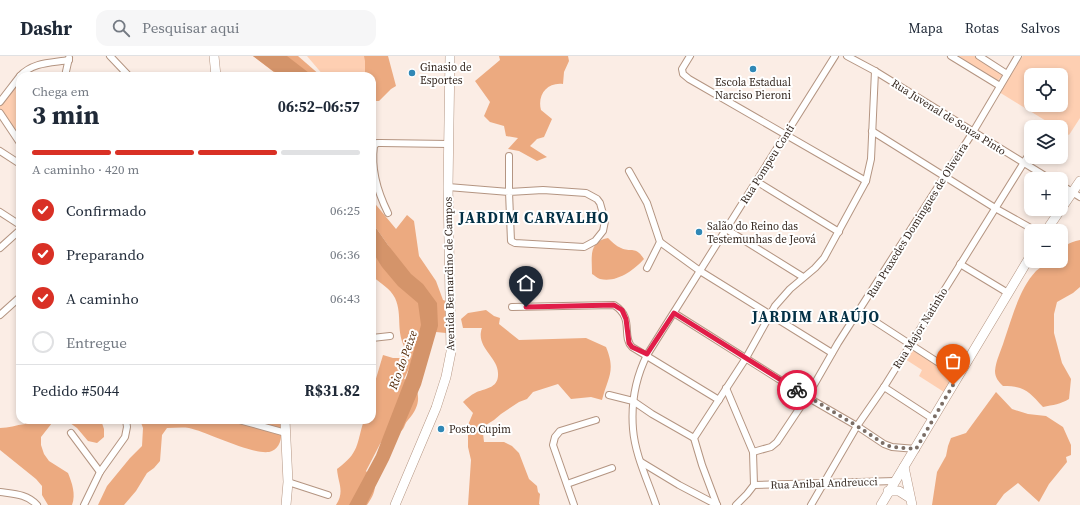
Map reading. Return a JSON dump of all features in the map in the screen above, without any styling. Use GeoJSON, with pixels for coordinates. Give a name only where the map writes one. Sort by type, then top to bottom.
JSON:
{"type":"FeatureCollection","features":[{"type":"Feature","properties":{"kind":"street"},"geometry":{"type":"LineString","coordinates":[[110,56],[126,72]]}},
{"type":"Feature","properties":{"kind":"street"},"geometry":{"type":"LineString","coordinates":[[214,56],[216,72]]}},
{"type":"Feature","properties":{"kind":"street","name":"Avenida Bernardino de Campos"},"geometry":{"type":"LineString","coordinates":[[395,505],[436,408],[446,377],[451,352],[448,187],[450,56]]}},
{"type":"Feature","properties":{"kind":"street"},"geometry":{"type":"LineString","coordinates":[[690,56],[682,70],[683,74],[689,79],[866,181]]}},
{"type":"Feature","properties":{"kind":"street","name":"Rua Pompeu Conti"},"geometry":{"type":"LineString","coordinates":[[656,505],[641,462],[633,430],[633,401],[641,367],[647,354],[835,56]]}},
{"type":"Feature","properties":{"kind":"street","name":"Rua Juvenal de Souza Pinto"},"geometry":{"type":"LineString","coordinates":[[847,56],[875,71],[1024,163]]}},
{"type":"Feature","properties":{"kind":"street"},"geometry":{"type":"LineString","coordinates":[[951,56],[1000,86]]}},
{"type":"Feature","properties":{"kind":"street"},"geometry":{"type":"LineString","coordinates":[[979,56],[1007,74]]}},
{"type":"Feature","properties":{"kind":"street","name":"Rua Praxedes Domingues de Oliveira"},"geometry":{"type":"LineString","coordinates":[[752,452],[771,447],[777,442],[807,397],[832,353],[944,175],[973,132],[1018,56]]}},
{"type":"Feature","properties":{"kind":"street"},"geometry":{"type":"LineString","coordinates":[[24,72],[35,65],[69,58],[66,72]]}},
{"type":"Feature","properties":{"kind":"street"},"geometry":{"type":"LineString","coordinates":[[121,72],[122,68]]}},
{"type":"Feature","properties":{"kind":"street"},"geometry":{"type":"LineString","coordinates":[[694,438],[746,358],[770,314],[790,289],[815,268],[824,258],[866,181],[871,160],[875,71]]}},
{"type":"Feature","properties":{"kind":"street"},"geometry":{"type":"LineString","coordinates":[[0,102],[16,81]]}},
{"type":"Feature","properties":{"kind":"street"},"geometry":{"type":"LineString","coordinates":[[0,113],[16,137]]}},
{"type":"Feature","properties":{"kind":"street"},"geometry":{"type":"LineString","coordinates":[[872,131],[995,208],[1024,224]]}},
{"type":"Feature","properties":{"kind":"street"},"geometry":{"type":"LineString","coordinates":[[376,144],[448,144]]}},
{"type":"Feature","properties":{"kind":"street"},"geometry":{"type":"LineString","coordinates":[[0,151],[16,161]]}},
{"type":"Feature","properties":{"kind":"street"},"geometry":{"type":"LineString","coordinates":[[448,187],[508,192],[543,190],[586,193],[597,199],[600,203],[605,221],[603,231],[595,241],[584,247],[515,243],[511,240],[508,192],[509,156]]}},
{"type":"Feature","properties":{"kind":"street","name":"Rua Major Natinho"},"geometry":{"type":"LineString","coordinates":[[810,505],[824,484],[857,426],[884,387],[1024,163]]}},
{"type":"Feature","properties":{"kind":"street","name":"Rua Juvenal de Souza Pinto"},"geometry":{"type":"LineString","coordinates":[[1026,164],[1039,172]]}},
{"type":"Feature","properties":{"kind":"street"},"geometry":{"type":"LineString","coordinates":[[629,171],[647,203],[660,242],[700,271],[832,353]]}},
{"type":"Feature","properties":{"kind":"street"},"geometry":{"type":"LineString","coordinates":[[376,176],[381,198],[388,213]]}},
{"type":"Feature","properties":{"kind":"street"},"geometry":{"type":"LineString","coordinates":[[756,181],[839,232]]}},
{"type":"Feature","properties":{"kind":"street"},"geometry":{"type":"LineString","coordinates":[[1052,224],[1076,195],[1080,181]]}},
{"type":"Feature","properties":{"kind":"street"},"geometry":{"type":"LineString","coordinates":[[0,212],[16,223]]}},
{"type":"Feature","properties":{"kind":"street"},"geometry":{"type":"LineString","coordinates":[[726,229],[803,277]]}},
{"type":"Feature","properties":{"kind":"street"},"geometry":{"type":"LineString","coordinates":[[0,248],[16,234]]}},
{"type":"Feature","properties":{"kind":"street"},"geometry":{"type":"LineString","coordinates":[[647,268],[660,242]]}},
{"type":"Feature","properties":{"kind":"street"},"geometry":{"type":"LineString","coordinates":[[960,264],[1008,293]]}},
{"type":"Feature","properties":{"kind":"street"},"geometry":{"type":"LineString","coordinates":[[881,505],[888,491],[916,449],[1024,267]]}},
{"type":"Feature","properties":{"kind":"street"},"geometry":{"type":"LineString","coordinates":[[0,315],[16,301]]}},
{"type":"Feature","properties":{"kind":"street"},"geometry":{"type":"LineString","coordinates":[[512,307],[614,305],[622,310],[626,319],[629,343],[632,347],[647,354],[719,400]]}},
{"type":"Feature","properties":{"kind":"street"},"geometry":{"type":"LineString","coordinates":[[859,311],[959,376]]}},
{"type":"Feature","properties":{"kind":"street"},"geometry":{"type":"LineString","coordinates":[[674,313],[884,444],[892,447],[916,449]]}},
{"type":"Feature","properties":{"kind":"street"},"geometry":{"type":"LineString","coordinates":[[376,338],[390,336]]}},
{"type":"Feature","properties":{"kind":"street"},"geometry":{"type":"LineString","coordinates":[[884,387],[933,418]]}},
{"type":"Feature","properties":{"kind":"street"},"geometry":{"type":"LineString","coordinates":[[726,388],[752,452],[754,485],[748,494],[736,505]]}},
{"type":"Feature","properties":{"kind":"street"},"geometry":{"type":"LineString","coordinates":[[609,395],[633,401],[652,414],[694,438],[717,505]]}},
{"type":"Feature","properties":{"kind":"street"},"geometry":{"type":"LineString","coordinates":[[574,505],[553,444],[555,437],[560,431],[596,420]]}},
{"type":"Feature","properties":{"kind":"street"},"geometry":{"type":"LineString","coordinates":[[84,505],[100,472],[125,437],[127,424]]}},
{"type":"Feature","properties":{"kind":"street"},"geometry":{"type":"LineString","coordinates":[[253,424],[286,434]]}},
{"type":"Feature","properties":{"kind":"street"},"geometry":{"type":"LineString","coordinates":[[285,424],[288,482],[286,505]]}},
{"type":"Feature","properties":{"kind":"street"},"geometry":{"type":"LineString","coordinates":[[71,433],[100,472]]}},
{"type":"Feature","properties":{"kind":"street"},"geometry":{"type":"LineString","coordinates":[[641,462],[679,485],[717,505]]}},
{"type":"Feature","properties":{"kind":"street"},"geometry":{"type":"LineString","coordinates":[[904,467],[911,501]]}},
{"type":"Feature","properties":{"kind":"street"},"geometry":{"type":"LineString","coordinates":[[567,484],[612,468]]}},
{"type":"Feature","properties":{"kind":"street","name":"Rua Anibal Andreucci"},"geometry":{"type":"LineString","coordinates":[[754,485],[895,481]]}},
{"type":"Feature","properties":{"kind":"street"},"geometry":{"type":"LineString","coordinates":[[288,482],[328,495]]}},
{"type":"Feature","properties":{"kind":"street"},"geometry":{"type":"LineString","coordinates":[[888,491],[904,492],[911,501]]}},
{"type":"Feature","properties":{"kind":"street"},"geometry":{"type":"LineString","coordinates":[[0,492],[23,495],[30,498],[37,505]]}},
{"type":"Feature","properties":{"kind":"shaded area"},"geometry":{"type":"Polygon","coordinates":[[[253,56],[298,56],[316,72],[274,72],[253,56]]]}},
{"type":"Feature","properties":{"kind":"shaded area"},"geometry":{"type":"Polygon","coordinates":[[[253,56],[287,56],[308,72],[275,72],[253,56]]]}},
{"type":"Feature","properties":{"kind":"shaded area"},"geometry":{"type":"Polygon","coordinates":[[[307,56],[379,56],[373,72],[321,72],[307,56]]]}},
{"type":"Feature","properties":{"kind":"shaded area"},"geometry":{"type":"Polygon","coordinates":[[[364,56],[388,56],[396,86],[379,101],[376,101],[376,72],[365,72],[364,56]]]}},
{"type":"Feature","properties":{"kind":"shaded area"},"geometry":{"type":"Polygon","coordinates":[[[499,56],[568,56],[569,61],[564,72],[563,84],[548,87],[540,99],[541,110],[552,119],[544,137],[537,139],[530,146],[547,157],[537,161],[519,151],[508,149],[518,138],[506,136],[504,126],[490,122],[484,116],[490,102],[475,81],[500,60],[499,56]]]}},
{"type":"Feature","properties":{"kind":"shaded area"},"geometry":{"type":"Polygon","coordinates":[[[956,56],[974,56],[1003,74],[997,82],[956,56]]]}},
{"type":"Feature","properties":{"kind":"shaded area"},"geometry":{"type":"Polygon","coordinates":[[[1023,56],[1080,56],[1080,118],[1069,135],[1068,120],[1045,120],[1032,112],[1068,112],[1068,68],[1024,68],[1024,107],[999,92],[1023,56]]]}},
{"type":"Feature","properties":{"kind":"shaded area"},"geometry":{"type":"Polygon","coordinates":[[[16,84],[16,132],[0,109],[0,105],[16,84]]]}},
{"type":"Feature","properties":{"kind":"shaded area"},"geometry":{"type":"Polygon","coordinates":[[[376,205],[396,229],[407,215],[414,221],[419,256],[436,281],[443,300],[446,301],[448,329],[446,333],[436,332],[423,339],[404,379],[414,382],[418,393],[417,406],[400,432],[386,436],[380,444],[366,471],[373,479],[375,486],[374,493],[369,502],[367,505],[336,505],[341,491],[337,469],[354,453],[363,424],[376,424],[376,379],[383,355],[393,358],[401,358],[406,350],[401,336],[399,311],[395,298],[388,288],[376,279],[376,240],[390,248],[376,228],[376,205]]]}},
{"type":"Feature","properties":{"kind":"shaded area"},"geometry":{"type":"Polygon","coordinates":[[[376,228],[411,274],[423,284],[437,303],[438,326],[421,385],[389,460],[366,505],[349,505],[376,455],[407,375],[421,325],[418,303],[398,286],[376,257],[376,228]]]}},
{"type":"Feature","properties":{"kind":"shaded area"},"geometry":{"type":"Polygon","coordinates":[[[608,238],[619,247],[638,252],[644,259],[625,275],[606,280],[600,279],[592,274],[592,251],[597,243],[608,238]]]}},
{"type":"Feature","properties":{"kind":"shaded area"},"geometry":{"type":"Polygon","coordinates":[[[1080,240],[1080,287],[1073,293],[1057,302],[1054,314],[1054,333],[1062,363],[1071,379],[1069,399],[1043,407],[1026,391],[1017,387],[1003,386],[996,376],[996,363],[1017,304],[1030,278],[1040,268],[1068,268],[1068,244],[1080,240]]]}},
{"type":"Feature","properties":{"kind":"shaded area"},"geometry":{"type":"Polygon","coordinates":[[[486,310],[494,316],[500,318],[499,324],[519,340],[586,338],[606,347],[609,355],[611,368],[602,400],[591,397],[571,399],[558,384],[533,392],[527,399],[519,402],[486,425],[483,433],[484,442],[504,442],[512,446],[519,453],[529,479],[537,486],[540,494],[540,505],[468,505],[471,460],[468,447],[468,425],[473,413],[463,402],[473,394],[494,385],[498,378],[498,373],[495,362],[482,341],[482,328],[463,328],[461,319],[468,313],[486,310]]]}},
{"type":"Feature","properties":{"kind":"shaded area"},"geometry":{"type":"Polygon","coordinates":[[[911,348],[954,375],[944,392],[919,376],[922,370],[905,359],[911,348]]]}},
{"type":"Feature","properties":{"kind":"shaded area"},"geometry":{"type":"Polygon","coordinates":[[[996,392],[1012,409],[1028,414],[1046,416],[1063,427],[1071,445],[1071,455],[1066,457],[1067,462],[1049,484],[1039,502],[1018,483],[1004,494],[996,505],[932,505],[937,472],[946,456],[951,438],[966,433],[996,392]]]}},
{"type":"Feature","properties":{"kind":"shaded area"},"geometry":{"type":"Polygon","coordinates":[[[25,424],[51,424],[41,437],[41,445],[44,454],[49,461],[68,473],[74,493],[72,505],[48,505],[42,495],[42,486],[36,479],[0,450],[0,428],[25,424]]]}},
{"type":"Feature","properties":{"kind":"shaded area"},"geometry":{"type":"Polygon","coordinates":[[[71,424],[102,424],[104,437],[97,443],[88,441],[77,428],[71,424]]]}},
{"type":"Feature","properties":{"kind":"shaded area"},"geometry":{"type":"Polygon","coordinates":[[[142,424],[281,424],[281,437],[276,449],[265,452],[245,448],[189,428],[167,428],[162,435],[160,461],[147,473],[136,491],[124,505],[98,505],[107,486],[142,446],[143,428],[142,424]]]}},
{"type":"Feature","properties":{"kind":"way so far"},"geometry":{"type":"LineString","coordinates":[[797,390],[884,444],[892,447],[916,449],[953,385]]}},
{"type":"Feature","properties":{"kind":"place","name":"Escola Estadual Narciso Pieroni"},"geometry":{"type":"Point","coordinates":[753,69]}},
{"type":"Feature","properties":{"kind":"place","name":"Ginasio de Esportes"},"geometry":{"type":"Point","coordinates":[412,73]}},
{"type":"Feature","properties":{"kind":"place","name":"Salão do Reino das Testemunhas de Jeová"},"geometry":{"type":"Point","coordinates":[699,232]}},
{"type":"Feature","properties":{"kind":"place","name":"Posto Cupim"},"geometry":{"type":"Point","coordinates":[441,429]}},
{"type":"Feature","properties":{"kind":"district","name":"JARDIM CARVALHO"},"geometry":{"type":"Point","coordinates":[534,218]}},
{"type":"Feature","properties":{"kind":"district","name":"JARDIM ARAÚJO"},"geometry":{"type":"Point","coordinates":[816,317]}},
{"type":"Feature","properties":{"kind":"route"},"geometry":{"type":"LineString","coordinates":[[526,307],[614,305],[622,310],[626,319],[629,343],[632,347],[647,354],[674,313],[797,390]]}},
{"type":"Feature","properties":{"kind":"water label","name":"Rio do Peixe"},"geometry":{"type":"Point","coordinates":[403,360]}}]}
